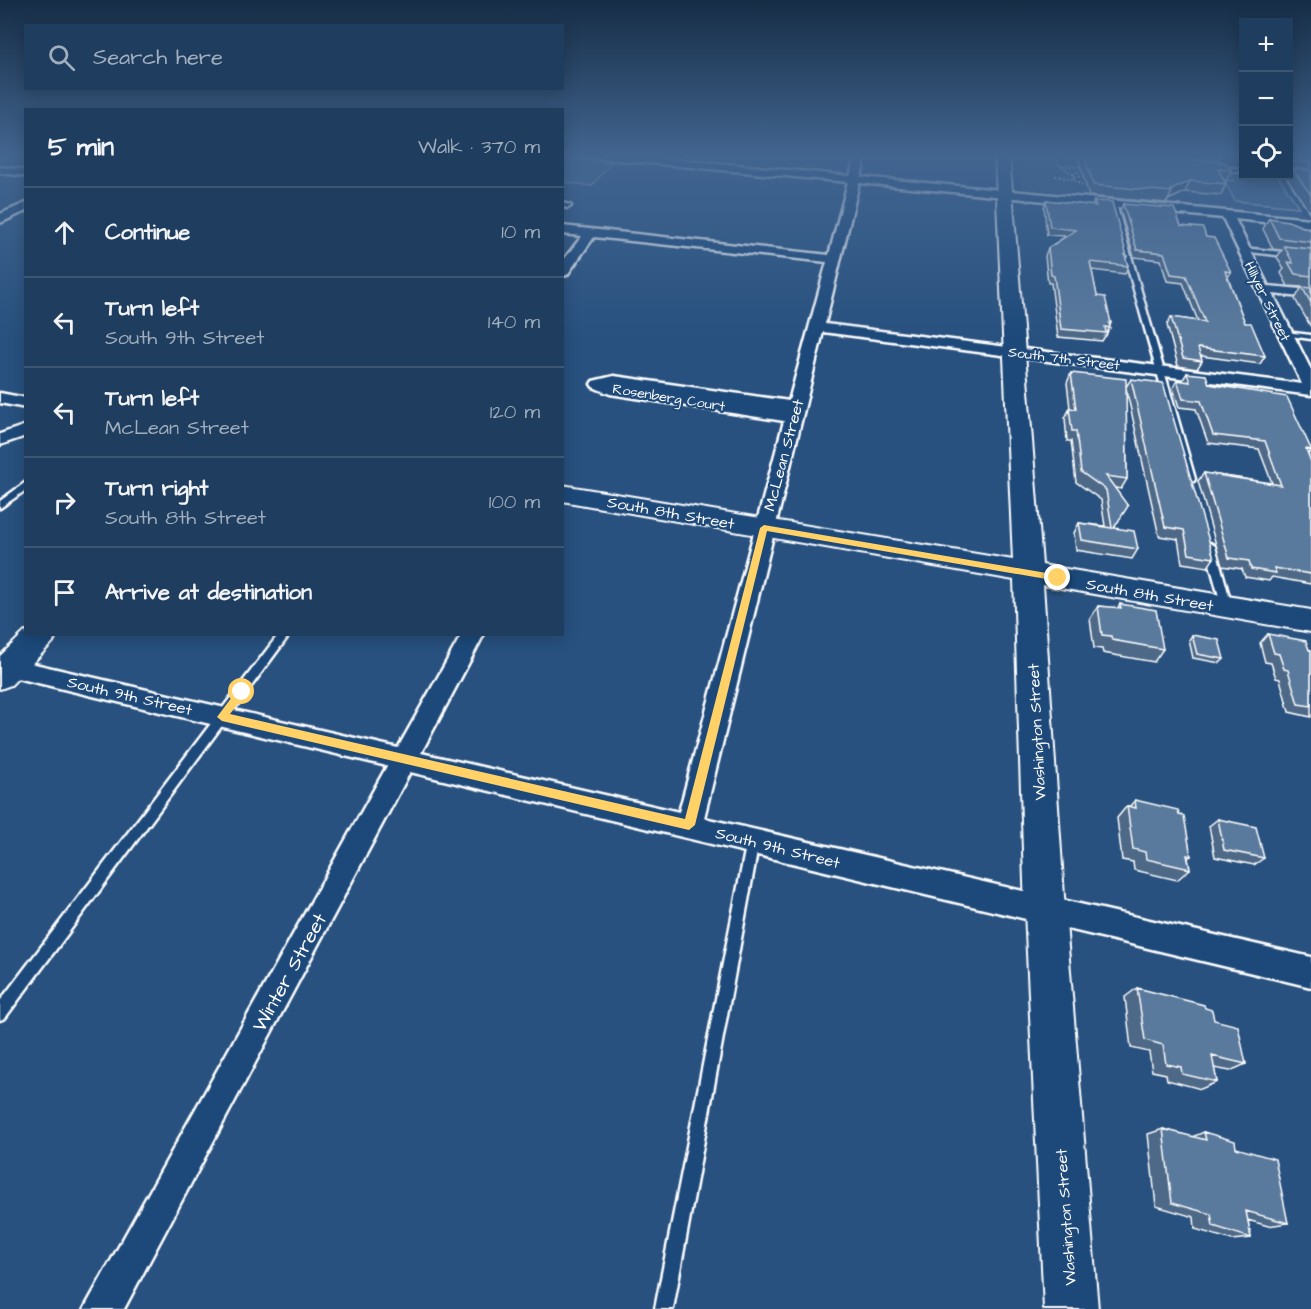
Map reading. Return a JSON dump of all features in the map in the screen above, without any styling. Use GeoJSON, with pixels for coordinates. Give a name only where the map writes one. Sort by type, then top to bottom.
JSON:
{"type":"FeatureCollection","features":[{"type":"Feature","properties":{"kind":"street","name":"McLean Street"},"geometry":{"type":"LineString","coordinates":[[689,825],[846,215]]}},
{"type":"Feature","properties":{"kind":"street","name":"Washington Street"},"geometry":{"type":"LineString","coordinates":[[1005,215],[1028,573],[1045,911],[1071,1309]]}},
{"type":"Feature","properties":{"kind":"street","name":"Hillyer Street"},"geometry":{"type":"LineString","coordinates":[[1227,215],[1311,388]]}},
{"type":"Feature","properties":{"kind":"street"},"geometry":{"type":"LineString","coordinates":[[1228,215],[1311,223]]}},
{"type":"Feature","properties":{"kind":"street"},"geometry":{"type":"LineString","coordinates":[[564,230],[834,259]]}},
{"type":"Feature","properties":{"kind":"street"},"geometry":{"type":"LineString","coordinates":[[564,269],[591,233]]}},
{"type":"Feature","properties":{"kind":"street"},"geometry":{"type":"LineString","coordinates":[[1262,289],[1311,294]]}},
{"type":"Feature","properties":{"kind":"street","name":"South 7th Street"},"geometry":{"type":"LineString","coordinates":[[817,327],[1311,388]]}},
{"type":"Feature","properties":{"kind":"street","name":"Rosenberg Court"},"geometry":{"type":"LineString","coordinates":[[614,381],[795,412],[610,389],[599,384],[614,381]]}},
{"type":"Feature","properties":{"kind":"street"},"geometry":{"type":"LineString","coordinates":[[0,398],[24,402]]}},
{"type":"Feature","properties":{"kind":"street"},"geometry":{"type":"LineString","coordinates":[[0,440],[24,431]]}},
{"type":"Feature","properties":{"kind":"street","name":"South 8th Street"},"geometry":{"type":"LineString","coordinates":[[564,493],[1311,621]]}},
{"type":"Feature","properties":{"kind":"street"},"geometry":{"type":"LineString","coordinates":[[2,664],[24,626]]}},
{"type":"Feature","properties":{"kind":"street"},"geometry":{"type":"LineString","coordinates":[[2,664],[39,636]]}},
{"type":"Feature","properties":{"kind":"street","name":"Winter Street"},"geometry":{"type":"LineString","coordinates":[[104,1309],[473,636]]}},
{"type":"Feature","properties":{"kind":"street","name":"South 9th Street"},"geometry":{"type":"LineString","coordinates":[[2,664],[1311,972]]}},
{"type":"Feature","properties":{"kind":"lane"},"geometry":{"type":"LineString","coordinates":[[1116,215],[1192,484]]}},
{"type":"Feature","properties":{"kind":"lane"},"geometry":{"type":"LineString","coordinates":[[1243,250],[1311,257]]}},
{"type":"Feature","properties":{"kind":"lane"},"geometry":{"type":"LineString","coordinates":[[1284,334],[1311,337]]}},
{"type":"Feature","properties":{"kind":"lane"},"geometry":{"type":"LineString","coordinates":[[0,506],[24,487]]}},
{"type":"Feature","properties":{"kind":"lane"},"geometry":{"type":"LineString","coordinates":[[1208,541],[1227,607]]}},
{"type":"Feature","properties":{"kind":"lane"},"geometry":{"type":"LineString","coordinates":[[0,1013],[283,636]]}},
{"type":"Feature","properties":{"kind":"lane"},"geometry":{"type":"LineString","coordinates":[[664,1309],[753,842]]}},
{"type":"Feature","properties":{"kind":"building"},"geometry":{"type":"Polygon","coordinates":[[[1048,215],[1116,215],[1128,266],[1090,262],[1097,296],[1105,297],[1111,323],[1109,323],[1110,328],[1105,327],[1106,333],[1061,329],[1048,248],[1076,230],[1050,227],[1048,215]]]}},
{"type":"Feature","properties":{"kind":"building"},"geometry":{"type":"Polygon","coordinates":[[[1126,215],[1177,215],[1181,226],[1203,228],[1206,237],[1214,238],[1231,272],[1225,271],[1245,323],[1251,323],[1265,356],[1198,348],[1202,361],[1183,358],[1171,317],[1205,322],[1186,276],[1171,274],[1164,253],[1137,250],[1126,215]]]}},
{"type":"Feature","properties":{"kind":"building"},"geometry":{"type":"Polygon","coordinates":[[[1269,218],[1288,221],[1311,230],[1311,242],[1279,238],[1269,218]]]}},
{"type":"Feature","properties":{"kind":"building"},"geometry":{"type":"Polygon","coordinates":[[[1284,246],[1311,249],[1311,276],[1295,274],[1288,262],[1293,263],[1284,246]]]}},
{"type":"Feature","properties":{"kind":"building"},"geometry":{"type":"Polygon","coordinates":[[[1302,287],[1311,288],[1311,303],[1302,287]]]}},
{"type":"Feature","properties":{"kind":"building"},"geometry":{"type":"Polygon","coordinates":[[[1071,373],[1126,379],[1127,479],[1106,476],[1128,506],[1114,528],[1134,531],[1138,549],[1082,540],[1079,523],[1112,528],[1106,490],[1081,472],[1076,431],[1072,431],[1069,408],[1076,409],[1071,373]]]}},
{"type":"Feature","properties":{"kind":"building"},"geometry":{"type":"Polygon","coordinates":[[[1187,373],[1206,375],[1209,384],[1287,397],[1311,449],[1306,449],[1311,462],[1311,574],[1274,568],[1276,573],[1251,569],[1249,561],[1229,558],[1204,473],[1281,485],[1265,441],[1213,435],[1201,401],[1183,399],[1177,380],[1190,382],[1187,373]]]}},
{"type":"Feature","properties":{"kind":"building"},"geometry":{"type":"Polygon","coordinates":[[[1131,379],[1163,383],[1214,558],[1189,554],[1184,530],[1165,527],[1131,379]]]}},
{"type":"Feature","properties":{"kind":"building"},"geometry":{"type":"Polygon","coordinates":[[[1120,604],[1156,610],[1163,649],[1112,640],[1111,636],[1102,635],[1098,606],[1121,608],[1120,604]]]}},
{"type":"Feature","properties":{"kind":"building"},"geometry":{"type":"Polygon","coordinates":[[[1268,634],[1306,641],[1311,650],[1311,706],[1298,704],[1288,670],[1284,669],[1279,654],[1274,653],[1268,634]]]}},
{"type":"Feature","properties":{"kind":"building"},"geometry":{"type":"Polygon","coordinates":[[[1192,635],[1219,640],[1224,659],[1197,654],[1192,635]]]}},
{"type":"Feature","properties":{"kind":"building"},"geometry":{"type":"Polygon","coordinates":[[[1135,800],[1178,810],[1179,815],[1184,816],[1191,856],[1187,855],[1190,869],[1146,859],[1145,852],[1133,849],[1127,806],[1136,808],[1135,800]]]}},
{"type":"Feature","properties":{"kind":"building"},"geometry":{"type":"Polygon","coordinates":[[[1218,819],[1256,827],[1264,858],[1224,850],[1218,819]]]}},
{"type":"Feature","properties":{"kind":"building"},"geometry":{"type":"Polygon","coordinates":[[[1137,988],[1204,1005],[1205,1008],[1212,1010],[1214,1020],[1238,1026],[1246,1064],[1212,1056],[1217,1082],[1182,1074],[1181,1067],[1166,1064],[1163,1045],[1145,1040],[1137,988]]]}},
{"type":"Feature","properties":{"kind":"building"},"geometry":{"type":"Polygon","coordinates":[[[1163,1129],[1206,1140],[1204,1132],[1235,1141],[1236,1148],[1275,1159],[1288,1223],[1246,1211],[1251,1238],[1213,1226],[1211,1214],[1172,1203],[1163,1129]]]}},
{"type":"Feature","properties":{"kind":"route"},"geometry":{"type":"LineString","coordinates":[[242,692],[222,717],[689,825],[764,528],[1058,578]]}}]}
